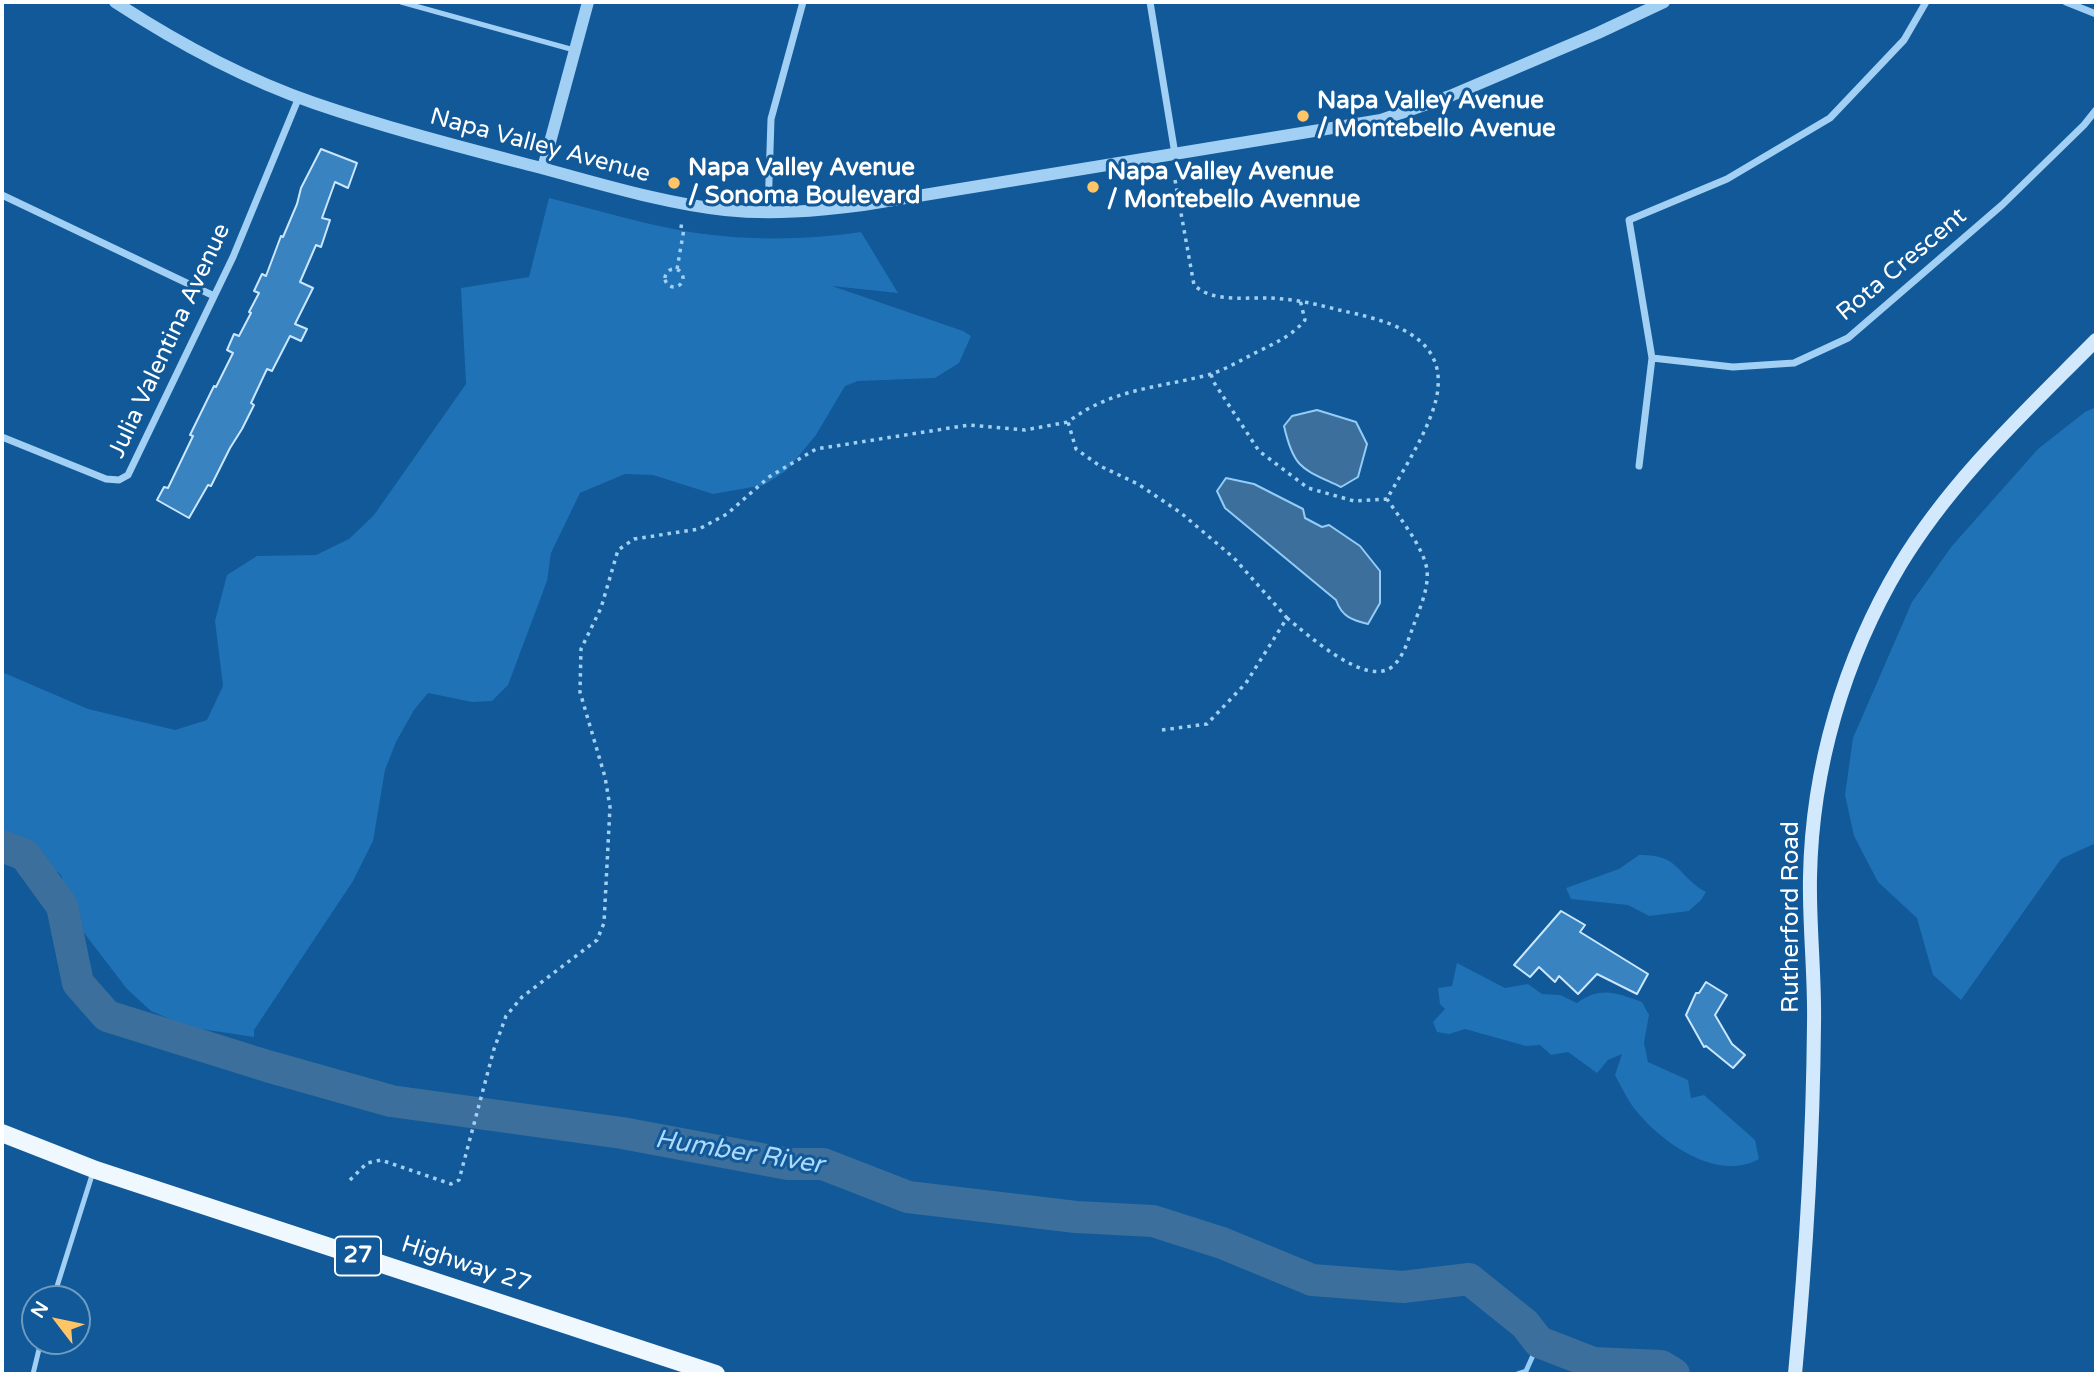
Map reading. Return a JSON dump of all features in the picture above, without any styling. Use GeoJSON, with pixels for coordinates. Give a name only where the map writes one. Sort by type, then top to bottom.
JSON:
{"type":"FeatureCollection","features":[{"type":"Feature","properties":{"kind":"main road","name":"Rutherford Road"},"geometry":{"type":"LineString","coordinates":[[1795,1374],[1807,1245],[1814,1023],[1810,936],[1811,850],[1822,768],[1836,711],[1869,625],[1916,540],[1972,468],[2096,340]]}},
{"type":"Feature","properties":{"kind":"main road","name":"Highway 27"},"geometry":{"type":"LineString","coordinates":[[2,1133],[94,1169],[716,1374]]}},
{"type":"Feature","properties":{"kind":"street","name":"Napa Valley Avenue"},"geometry":{"type":"LineString","coordinates":[[115,2],[206,55],[299,97],[397,130],[688,205],[768,212],[863,205],[1354,125],[1400,115],[1598,33],[1664,2]]}},
{"type":"Feature","properties":{"kind":"street"},"geometry":{"type":"LineString","coordinates":[[543,169],[588,2]]}},
{"type":"Feature","properties":{"kind":"street"},"geometry":{"type":"LineString","coordinates":[[768,212],[771,120],[803,2]]}},
{"type":"Feature","properties":{"kind":"street"},"geometry":{"type":"LineString","coordinates":[[1150,2],[1175,154]]}},
{"type":"Feature","properties":{"kind":"street"},"geometry":{"type":"LineString","coordinates":[[1639,466],[1652,358],[1629,220],[1727,179],[1830,118],[1904,40],[1926,2]]}},
{"type":"Feature","properties":{"kind":"street"},"geometry":{"type":"LineString","coordinates":[[2066,2],[2096,14]]}},
{"type":"Feature","properties":{"kind":"street","name":"Julia Valentina Avenue"},"geometry":{"type":"LineString","coordinates":[[2,437],[106,480],[119,480],[128,475],[233,257],[299,97]]}},
{"type":"Feature","properties":{"kind":"street","name":"Rota Crescent"},"geometry":{"type":"LineString","coordinates":[[1652,358],[1733,367],[1794,363],[1848,338],[2002,205],[2096,110]]}},
{"type":"Feature","properties":{"kind":"street"},"geometry":{"type":"LineString","coordinates":[[2,195],[214,296]]}},
{"type":"Feature","properties":{"kind":"lane"},"geometry":{"type":"LineString","coordinates":[[401,2],[574,50]]}},
{"type":"Feature","properties":{"kind":"lane"},"geometry":{"type":"LineString","coordinates":[[57,1285],[94,1169]]}},
{"type":"Feature","properties":{"kind":"lane"},"geometry":{"type":"LineString","coordinates":[[33,1374],[38,1355]]}},
{"type":"Feature","properties":{"kind":"path"},"geometry":{"type":"LineString","coordinates":[[1175,180],[1194,285],[1203,293],[1224,297],[1300,300],[1375,318],[1400,327],[1422,343],[1438,370],[1438,388],[1431,414],[1387,499]]}},
{"type":"Feature","properties":{"kind":"path"},"geometry":{"type":"LineString","coordinates":[[677,269],[682,220]]}},
{"type":"Feature","properties":{"kind":"path"},"geometry":{"type":"LineString","coordinates":[[677,269],[683,275],[684,281],[678,287],[670,287],[665,276],[668,271],[677,269]]}},
{"type":"Feature","properties":{"kind":"path"},"geometry":{"type":"LineString","coordinates":[[350,1180],[367,1163],[381,1160],[451,1184],[459,1180],[494,1049],[506,1016],[523,997],[597,940],[604,923],[610,807],[605,777],[580,692],[581,649],[601,608],[618,550],[634,539],[699,529],[727,514],[769,477],[816,449],[970,425],[1026,430],[1068,422],[1087,407],[1115,395],[1211,374],[1295,331],[1305,320],[1300,300]]}},
{"type":"Feature","properties":{"kind":"path"},"geometry":{"type":"LineString","coordinates":[[1211,374],[1259,451],[1308,488],[1354,501],[1387,499]]}},
{"type":"Feature","properties":{"kind":"path"},"geometry":{"type":"LineString","coordinates":[[1068,422],[1076,449],[1100,466],[1138,484],[1181,513],[1234,558],[1287,618],[1324,648],[1366,671],[1382,672],[1393,666],[1404,650],[1424,596],[1427,570],[1418,548],[1387,499]]}},
{"type":"Feature","properties":{"kind":"path"},"geometry":{"type":"LineString","coordinates":[[1162,730],[1207,724],[1246,683],[1287,618]]}},
{"type":"Feature","properties":{"kind":"shaded area"},"geometry":{"type":"Polygon","coordinates":[[[549,198],[658,226],[720,236],[791,238],[861,232],[898,293],[832,286],[971,336],[959,363],[935,378],[858,381],[845,386],[816,435],[787,470],[764,485],[713,494],[653,475],[625,474],[580,493],[551,553],[547,581],[508,685],[492,701],[472,702],[428,693],[414,710],[396,742],[385,770],[373,841],[353,881],[254,1030],[254,1037],[188,1027],[151,1011],[127,989],[78,925],[61,875],[14,834],[2,832],[2,672],[88,709],[175,730],[207,720],[223,686],[215,621],[227,575],[257,556],[316,555],[349,539],[374,515],[466,384],[461,288],[529,277],[549,198]]]}},
{"type":"Feature","properties":{"kind":"shaded area"},"geometry":{"type":"Polygon","coordinates":[[[2096,407],[2096,843],[2061,859],[1961,1000],[1933,975],[1917,918],[1878,882],[1854,836],[1845,795],[1853,738],[1912,602],[1952,546],[2038,449],[2085,412],[2096,407]]]}},
{"type":"Feature","properties":{"kind":"shaded area"},"geometry":{"type":"Polygon","coordinates":[[[1317,410],[1356,422],[1367,444],[1358,477],[1341,487],[1302,466],[1296,460],[1288,441],[1284,426],[1292,416],[1317,410]]]}},
{"type":"Feature","properties":{"kind":"shaded area"},"geometry":{"type":"Polygon","coordinates":[[[1226,478],[1254,484],[1303,509],[1305,518],[1322,527],[1329,525],[1360,546],[1380,571],[1380,603],[1368,624],[1345,614],[1336,600],[1225,508],[1217,491],[1226,478]]]}},
{"type":"Feature","properties":{"kind":"shaded area"},"geometry":{"type":"Polygon","coordinates":[[[1639,855],[1663,858],[1677,867],[1706,892],[1701,900],[1689,911],[1649,916],[1628,905],[1571,899],[1566,888],[1619,869],[1639,855]]]}},
{"type":"Feature","properties":{"kind":"shaded area"},"geometry":{"type":"Polygon","coordinates":[[[1457,963],[1505,988],[1528,984],[1542,994],[1560,995],[1577,1003],[1601,993],[1616,994],[1642,1002],[1649,1015],[1644,1043],[1648,1062],[1688,1080],[1691,1098],[1704,1095],[1755,1140],[1759,1159],[1743,1165],[1710,1163],[1677,1147],[1662,1136],[1635,1109],[1615,1075],[1622,1054],[1608,1060],[1597,1073],[1568,1052],[1551,1055],[1540,1045],[1526,1046],[1465,1029],[1449,1034],[1437,1032],[1433,1022],[1445,1009],[1440,1004],[1438,988],[1452,986],[1457,963]]]}},
{"type":"Feature","properties":{"kind":"building"},"geometry":{"type":"Polygon","coordinates":[[[321,149],[357,163],[348,188],[335,182],[322,218],[330,220],[321,247],[316,245],[300,282],[313,288],[295,324],[307,329],[301,341],[290,336],[272,371],[267,369],[242,429],[211,486],[208,485],[189,518],[157,500],[164,487],[168,488],[193,436],[190,435],[233,353],[227,350],[234,334],[239,336],[251,313],[249,312],[259,293],[254,291],[262,274],[266,276],[297,204],[301,188],[321,149]]]}},
{"type":"Feature","properties":{"kind":"building"},"geometry":{"type":"Polygon","coordinates":[[[1561,911],[1585,925],[1580,932],[1648,974],[1637,994],[1597,974],[1578,994],[1559,976],[1555,982],[1539,967],[1530,977],[1514,965],[1561,911]]]}},
{"type":"Feature","properties":{"kind":"building"},"geometry":{"type":"Polygon","coordinates":[[[1706,982],[1727,995],[1715,1015],[1732,1044],[1745,1055],[1733,1068],[1704,1047],[1686,1015],[1696,993],[1699,993],[1706,982]]]}},
{"type":"Feature","properties":{"kind":"waterway","name":"Humber River"},"geometry":{"type":"LineString","coordinates":[[2,846],[25,855],[62,906],[78,983],[107,1016],[391,1101],[622,1133],[788,1164],[823,1164],[908,1197],[1076,1217],[1153,1221],[1222,1243],[1312,1280],[1403,1287],[1469,1279],[1525,1324],[1539,1342],[1593,1363],[1661,1366],[1674,1374]]}},
{"type":"Feature","properties":{"kind":"waterway"},"geometry":{"type":"LineString","coordinates":[[1517,1374],[1526,1371],[1539,1342]]}},
{"type":"Feature","properties":{"kind":"place","name":"Napa Valley Avenue / Montebello Avenue"},"geometry":{"type":"Point","coordinates":[1303,116]}},
{"type":"Feature","properties":{"kind":"place","name":"Napa Valley Avenue / Sonoma Boulevard"},"geometry":{"type":"Point","coordinates":[674,183]}},
{"type":"Feature","properties":{"kind":"place","name":"Napa Valley Avenue / Montebello Avennue"},"geometry":{"type":"Point","coordinates":[1093,187]}}]}
